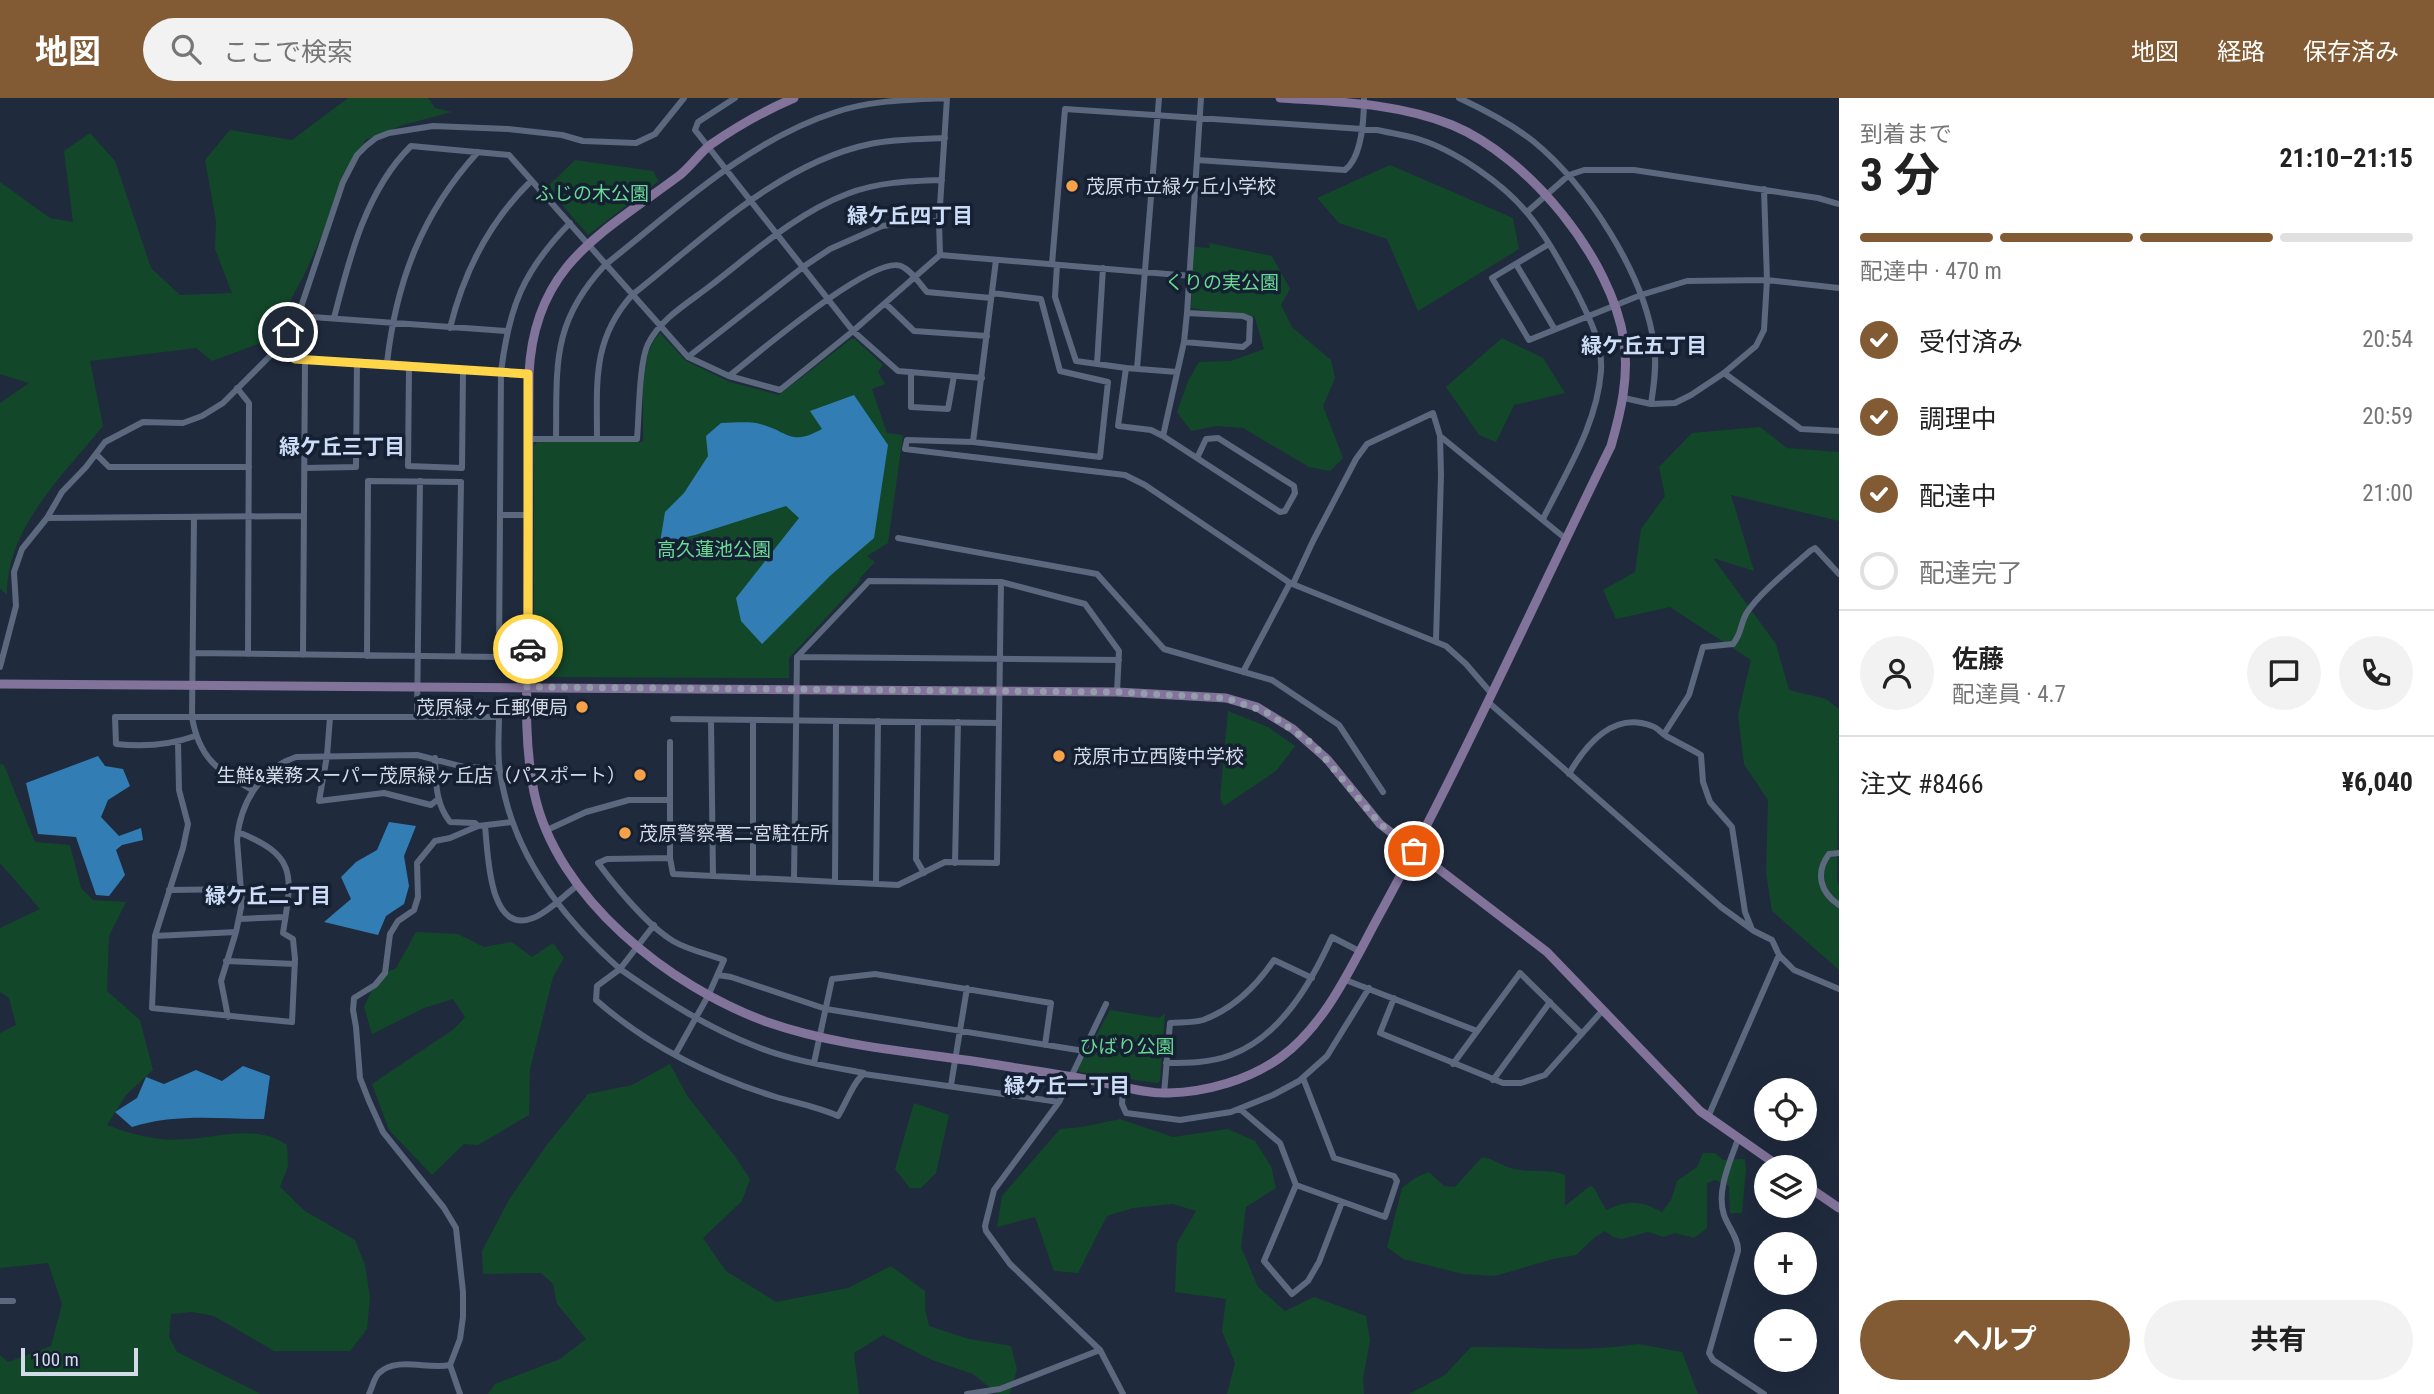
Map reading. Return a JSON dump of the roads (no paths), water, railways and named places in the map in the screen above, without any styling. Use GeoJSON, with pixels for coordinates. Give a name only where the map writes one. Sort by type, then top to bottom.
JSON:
{"type":"FeatureCollection","features":[{"type":"Feature","properties":{"kind":"street"},"geometry":{"type":"LineString","coordinates":[[0,667],[16,606],[14,572],[22,549],[47,518],[62,492],[106,442],[143,422],[183,423],[202,416],[223,403],[278,348],[298,316],[344,182],[357,155],[376,138],[402,129],[433,126],[508,129],[562,135],[583,141],[636,143],[655,134],[684,98]]}},
{"type":"Feature","properties":{"kind":"street"},"geometry":{"type":"LineString","coordinates":[[735,98],[698,122],[695,130],[853,331],[898,371],[982,378]]}},
{"type":"Feature","properties":{"kind":"street"},"geometry":{"type":"LineString","coordinates":[[794,98],[709,146],[684,172],[587,244],[556,281],[539,313],[528,374],[525,723],[535,799],[547,830],[578,885],[636,946],[708,996],[767,1022],[820,1037],[1070,1076],[1164,1094],[1232,1082],[1279,1058],[1299,1042],[1323,1012],[1414,851],[1611,446],[1624,398],[1624,341],[1615,306],[1589,253],[1546,195],[1503,155],[1454,126],[1393,107],[1364,101],[1280,98]]}},
{"type":"Feature","properties":{"kind":"street"},"geometry":{"type":"LineString","coordinates":[[556,439],[557,359],[561,338],[576,301],[588,284],[605,265],[727,169],[792,128],[838,111],[895,101],[947,98],[939,221],[940,255]]}},
{"type":"Feature","properties":{"kind":"street"},"geometry":{"type":"LineString","coordinates":[[1137,369],[1159,98]]}},
{"type":"Feature","properties":{"kind":"street"},"geometry":{"type":"LineString","coordinates":[[1163,436],[1184,342],[1191,276],[1201,98]]}},
{"type":"Feature","properties":{"kind":"street"},"geometry":{"type":"LineString","coordinates":[[1459,98],[1512,126],[1535,143],[1569,175],[1607,226],[1641,295],[1654,345],[1651,404]]}},
{"type":"Feature","properties":{"kind":"street"},"geometry":{"type":"LineString","coordinates":[[1197,160],[1345,170],[1351,165],[1363,129],[1364,101]]}},
{"type":"Feature","properties":{"kind":"street"},"geometry":{"type":"LineString","coordinates":[[1177,372],[1076,361],[1055,297],[1065,109],[1363,129],[1420,139],[1453,154],[1493,181],[1527,212],[1549,244],[1593,324],[1601,368],[1596,406],[1578,449],[1542,519]]}},
{"type":"Feature","properties":{"kind":"street"},"geometry":{"type":"LineString","coordinates":[[597,439],[597,369],[600,353],[610,324],[632,295],[751,201],[792,174],[843,152],[870,144],[945,138]]}},
{"type":"Feature","properties":{"kind":"street"},"geometry":{"type":"LineString","coordinates":[[334,318],[357,239],[379,189],[398,159],[411,146],[509,155],[688,357],[729,376],[780,390],[940,255],[1191,276]]}},
{"type":"Feature","properties":{"kind":"street"},"geometry":{"type":"LineString","coordinates":[[387,363],[392,322],[410,263],[425,226],[446,190],[478,152]]}},
{"type":"Feature","properties":{"kind":"street"},"geometry":{"type":"LineString","coordinates":[[1527,212],[1569,175],[1584,170],[1634,170],[1818,198],[1839,204]]}},
{"type":"Feature","properties":{"kind":"street"},"geometry":{"type":"LineString","coordinates":[[528,439],[637,439],[643,361],[646,348],[660,326],[777,234],[812,210],[850,193],[902,181],[942,180]]}},
{"type":"Feature","properties":{"kind":"street"},"geometry":{"type":"LineString","coordinates":[[450,328],[465,278],[481,244],[505,208],[531,181]]}},
{"type":"Feature","properties":{"kind":"street"},"geometry":{"type":"LineString","coordinates":[[1624,398],[1651,404],[1675,403],[1724,373],[1756,346],[1765,330],[1767,280],[1764,190]]}},
{"type":"Feature","properties":{"kind":"street"},"geometry":{"type":"LineString","coordinates":[[688,357],[830,248],[882,226],[939,221]]}},
{"type":"Feature","properties":{"kind":"street"},"geometry":{"type":"LineString","coordinates":[[193,653],[499,657],[501,372],[506,331],[525,280],[548,246],[570,223]]}},
{"type":"Feature","properties":{"kind":"street"},"geometry":{"type":"LineString","coordinates":[[1549,244],[1492,278],[1529,340],[1641,295],[1687,281],[1767,280],[1839,288]]}},
{"type":"Feature","properties":{"kind":"street"},"geometry":{"type":"LineString","coordinates":[[973,443],[996,260]]}},
{"type":"Feature","properties":{"kind":"street"},"geometry":{"type":"LineString","coordinates":[[1516,264],[1554,328]]}},
{"type":"Feature","properties":{"kind":"street"},"geometry":{"type":"LineString","coordinates":[[729,376],[863,275],[893,265],[902,266],[927,292],[1041,299],[1060,371],[1108,382],[1100,457],[973,443],[907,440],[905,449],[1125,475],[1145,485],[1292,584],[1436,640],[1466,664],[1489,697],[1569,774],[1721,908],[1772,940],[1779,955],[1794,970],[1839,989]]}},
{"type":"Feature","properties":{"kind":"street"},"geometry":{"type":"LineString","coordinates":[[1097,364],[1103,268]]}},
{"type":"Feature","properties":{"kind":"street"},"geometry":{"type":"LineString","coordinates":[[886,303],[914,331],[987,336]]}},
{"type":"Feature","properties":{"kind":"street"},"geometry":{"type":"LineString","coordinates":[[1184,342],[1243,347],[1248,342],[1250,319],[1243,316],[1187,313]]}},
{"type":"Feature","properties":{"kind":"street"},"geometry":{"type":"LineString","coordinates":[[298,316],[506,331]]}},
{"type":"Feature","properties":{"kind":"street"},"geometry":{"type":"LineString","coordinates":[[278,348],[295,359],[528,374]]}},
{"type":"Feature","properties":{"kind":"street"},"geometry":{"type":"LineString","coordinates":[[303,655],[305,360]]}},
{"type":"Feature","properties":{"kind":"street"},"geometry":{"type":"LineString","coordinates":[[305,468],[356,467],[357,362]]}},
{"type":"Feature","properties":{"kind":"street"},"geometry":{"type":"LineString","coordinates":[[409,367],[408,466],[462,468],[463,371]]}},
{"type":"Feature","properties":{"kind":"street"},"geometry":{"type":"LineString","coordinates":[[1126,368],[1118,426],[1150,430],[1163,436],[1280,512],[1285,511],[1295,493],[1294,486],[1218,438],[1206,439],[1197,458]]}},
{"type":"Feature","properties":{"kind":"street"},"geometry":{"type":"LineString","coordinates":[[911,373],[911,407],[940,410],[948,409],[954,376]]}},
{"type":"Feature","properties":{"kind":"street"},"geometry":{"type":"LineString","coordinates":[[1724,373],[1801,429],[1839,431]]}},
{"type":"Feature","properties":{"kind":"street"},"geometry":{"type":"LineString","coordinates":[[237,388],[249,402],[248,654]]}},
{"type":"Feature","properties":{"kind":"street"},"geometry":{"type":"LineString","coordinates":[[1243,672],[1356,459],[1367,444],[1433,414],[1440,436],[1436,640]]}},
{"type":"Feature","properties":{"kind":"street"},"geometry":{"type":"LineString","coordinates":[[1440,436],[1566,539]]}},
{"type":"Feature","properties":{"kind":"street"},"geometry":{"type":"LineString","coordinates":[[96,453],[109,467],[249,467]]}},
{"type":"Feature","properties":{"kind":"street"},"geometry":{"type":"LineString","coordinates":[[367,656],[368,481],[420,481],[461,482],[458,656]]}},
{"type":"Feature","properties":{"kind":"street"},"geometry":{"type":"LineString","coordinates":[[417,718],[420,481]]}},
{"type":"Feature","properties":{"kind":"street"},"geometry":{"type":"LineString","coordinates":[[500,515],[528,515]]}},
{"type":"Feature","properties":{"kind":"street"},"geometry":{"type":"LineString","coordinates":[[47,518],[304,516]]}},
{"type":"Feature","properties":{"kind":"street"},"geometry":{"type":"LineString","coordinates":[[194,517],[192,717],[195,736],[204,754],[217,769],[252,790]]}},
{"type":"Feature","properties":{"kind":"street"},"geometry":{"type":"LineString","coordinates":[[898,538],[1097,574],[1164,649],[1272,680],[1339,725],[1383,792]]}},
{"type":"Feature","properties":{"kind":"street"},"geometry":{"type":"LineString","coordinates":[[1664,734],[1689,695],[1703,647],[1733,645],[1741,635],[1745,616],[1758,600],[1815,548],[1839,574]]}},
{"type":"Feature","properties":{"kind":"street"},"geometry":{"type":"LineString","coordinates":[[794,879],[797,657],[869,581],[1001,582],[1085,604],[1119,651],[1117,692]]}},
{"type":"Feature","properties":{"kind":"street"},"geometry":{"type":"LineString","coordinates":[[670,742],[670,858],[673,874],[898,885],[945,862],[997,863],[1001,582]]}},
{"type":"Feature","properties":{"kind":"street"},"geometry":{"type":"LineString","coordinates":[[797,657],[1119,660]]}},
{"type":"Feature","properties":{"kind":"street"},"geometry":{"type":"LineString","coordinates":[[0,684],[1117,692],[1213,696],[1241,701],[1266,712],[1313,744],[1380,824],[1538,945],[1708,1117],[1762,1155]]}},
{"type":"Feature","properties":{"kind":"street"},"geometry":{"type":"LineString","coordinates":[[195,736],[177,742],[136,746],[116,744],[115,717],[499,718],[499,768],[512,822],[532,866],[556,902],[587,939],[620,969],[694,1018],[756,1047],[864,1073],[1059,1102]]}},
{"type":"Feature","properties":{"kind":"street"},"geometry":{"type":"LineString","coordinates":[[330,717],[327,757],[319,801],[384,793],[431,805],[438,799]]}},
{"type":"Feature","properties":{"kind":"street"},"geometry":{"type":"LineString","coordinates":[[673,719],[999,723]]}},
{"type":"Feature","properties":{"kind":"street"},"geometry":{"type":"LineString","coordinates":[[711,720],[713,876]]}},
{"type":"Feature","properties":{"kind":"street"},"geometry":{"type":"LineString","coordinates":[[752,720],[753,878]]}},
{"type":"Feature","properties":{"kind":"street"},"geometry":{"type":"LineString","coordinates":[[835,881],[836,722]]}},
{"type":"Feature","properties":{"kind":"street"},"geometry":{"type":"LineString","coordinates":[[876,883],[878,722]]}},
{"type":"Feature","properties":{"kind":"street"},"geometry":{"type":"LineString","coordinates":[[955,863],[958,722]]}},
{"type":"Feature","properties":{"kind":"street"},"geometry":{"type":"LineString","coordinates":[[1569,774],[1581,752],[1612,726],[1637,722],[1655,727],[1700,755],[1703,782],[1710,802],[1732,827],[1745,912],[1754,931]]}},
{"type":"Feature","properties":{"kind":"street"},"geometry":{"type":"LineString","coordinates":[[918,723],[916,859],[924,873]]}},
{"type":"Feature","properties":{"kind":"street"},"geometry":{"type":"LineString","coordinates":[[177,742],[180,790],[188,824],[155,936],[152,1007],[292,1022],[295,964],[293,939],[283,933],[290,891],[285,864],[278,853],[261,841],[238,832]]}},
{"type":"Feature","properties":{"kind":"street"},"geometry":{"type":"LineString","coordinates":[[228,1017],[221,981],[239,919],[242,889],[239,823],[252,790],[261,779],[296,757],[396,754],[435,758],[464,767],[499,768]]}},
{"type":"Feature","properties":{"kind":"street"},"geometry":{"type":"LineString","coordinates":[[435,758],[441,811],[450,822],[475,823],[481,826]]}},
{"type":"Feature","properties":{"kind":"street"},"geometry":{"type":"LineString","coordinates":[[547,830],[586,812],[629,800],[670,800]]}},
{"type":"Feature","properties":{"kind":"street"},"geometry":{"type":"LineString","coordinates":[[460,1394],[450,1364],[460,1339],[463,1317],[456,1228],[444,1208],[383,1132],[360,1078],[354,998],[375,985],[385,973],[390,934],[398,920],[414,910],[418,897],[417,863],[435,841],[481,826],[512,822]]}},
{"type":"Feature","properties":{"kind":"street"},"geometry":{"type":"LineString","coordinates":[[481,826],[492,888],[505,912],[513,918],[536,918],[578,885]]}},
{"type":"Feature","properties":{"kind":"street"},"geometry":{"type":"LineString","coordinates":[[1839,853],[1829,854],[1820,873],[1827,894],[1839,905]]}},
{"type":"Feature","properties":{"kind":"street"},"geometry":{"type":"LineString","coordinates":[[670,858],[607,859],[598,863],[614,884],[674,942],[724,960],[708,996],[675,1055]]}},
{"type":"Feature","properties":{"kind":"street"},"geometry":{"type":"LineString","coordinates":[[169,890],[242,889]]}},
{"type":"Feature","properties":{"kind":"street"},"geometry":{"type":"LineString","coordinates":[[239,919],[285,917]]}},
{"type":"Feature","properties":{"kind":"street"},"geometry":{"type":"LineString","coordinates":[[654,925],[620,969],[597,986],[596,1000],[653,1042],[697,1066],[776,1097],[816,1107],[838,1116],[851,1096],[858,1078],[864,1073]]}},
{"type":"Feature","properties":{"kind":"street"},"geometry":{"type":"LineString","coordinates":[[155,936],[236,932]]}},
{"type":"Feature","properties":{"kind":"street"},"geometry":{"type":"LineString","coordinates":[[1166,1063],[1203,1062],[1232,1055],[1275,1026],[1304,991],[1332,937],[1359,951]]}},
{"type":"Feature","properties":{"kind":"street"},"geometry":{"type":"LineString","coordinates":[[1708,1117],[1779,955]]}},
{"type":"Feature","properties":{"kind":"street"},"geometry":{"type":"LineString","coordinates":[[1164,1094],[1170,1023],[1201,1020],[1226,1009],[1260,980],[1274,960],[1312,978]]}},
{"type":"Feature","properties":{"kind":"street"},"geometry":{"type":"LineString","coordinates":[[226,961],[295,964]]}},
{"type":"Feature","properties":{"kind":"street"},"geometry":{"type":"LineString","coordinates":[[814,1063],[832,979],[875,974],[1051,1003],[1045,1045]]}},
{"type":"Feature","properties":{"kind":"street"},"geometry":{"type":"LineString","coordinates":[[1453,1064],[1520,974],[1582,1034]]}},
{"type":"Feature","properties":{"kind":"street"},"geometry":{"type":"LineString","coordinates":[[718,975],[826,1009],[1084,1051]]}},
{"type":"Feature","properties":{"kind":"street"},"geometry":{"type":"LineString","coordinates":[[1343,979],[1477,1031]]}},
{"type":"Feature","properties":{"kind":"street"},"geometry":{"type":"LineString","coordinates":[[951,1085],[967,988]]}},
{"type":"Feature","properties":{"kind":"street"},"geometry":{"type":"LineString","coordinates":[[1123,1087],[1122,1104],[1126,1113],[1180,1120],[1240,1109],[1303,1078],[1326,1056],[1368,989]]}},
{"type":"Feature","properties":{"kind":"street"},"geometry":{"type":"LineString","coordinates":[[1394,998],[1380,1033],[1493,1080],[1514,1084],[1545,1075],[1603,1010]]}},
{"type":"Feature","properties":{"kind":"street"},"geometry":{"type":"LineString","coordinates":[[1493,1080],[1550,1002]]}},
{"type":"Feature","properties":{"kind":"street"},"geometry":{"type":"LineString","coordinates":[[1106,1004],[1059,1102],[994,1190],[985,1226],[1010,1264],[1100,1350],[1123,1394]]}},
{"type":"Feature","properties":{"kind":"street"},"geometry":{"type":"LineString","coordinates":[[1296,1185],[1385,1217],[1397,1181],[1394,1176],[1334,1158],[1303,1078]]}},
{"type":"Feature","properties":{"kind":"street"},"geometry":{"type":"LineString","coordinates":[[1240,1109],[1280,1143],[1296,1185],[1264,1261],[1292,1294],[1308,1281],[1319,1262],[1342,1202]]}},
{"type":"Feature","properties":{"kind":"street"},"geometry":{"type":"LineString","coordinates":[[1738,1139],[1721,1198],[1724,1216],[1739,1245],[1709,1353],[1713,1360],[1765,1394]]}},
{"type":"Feature","properties":{"kind":"street"},"geometry":{"type":"LineString","coordinates":[[1817,1193],[1839,1208]]}},
{"type":"Feature","properties":{"kind":"street"},"geometry":{"type":"LineString","coordinates":[[0,1301],[13,1301]]}},
{"type":"Feature","properties":{"kind":"street"},"geometry":{"type":"LineString","coordinates":[[967,1394],[1000,1389],[1100,1350]]}},
{"type":"Feature","properties":{"kind":"street"},"geometry":{"type":"LineString","coordinates":[[369,1394],[377,1374],[394,1365],[450,1364]]}},
{"type":"Feature","properties":{"kind":"water"},"geometry":{"type":"Polygon","coordinates":[[[854,395],[888,445],[874,538],[831,575],[762,644],[741,621],[736,598],[799,518],[786,506],[695,535],[660,543],[665,512],[684,493],[708,456],[706,436],[721,423],[755,423],[790,436],[803,437],[822,429],[810,411],[854,395]]]}},
{"type":"Feature","properties":{"kind":"water"},"geometry":{"type":"Polygon","coordinates":[[[98,756],[105,766],[123,769],[130,786],[108,800],[101,817],[119,836],[141,828],[143,840],[122,845],[116,850],[125,875],[109,896],[96,895],[76,837],[38,834],[26,783],[98,756]]]}},
{"type":"Feature","properties":{"kind":"water"},"geometry":{"type":"Polygon","coordinates":[[[389,822],[416,826],[404,856],[409,886],[404,904],[386,916],[378,935],[324,922],[351,899],[341,877],[356,862],[377,850],[389,822]]]}},
{"type":"Feature","properties":{"kind":"water"},"geometry":{"type":"Polygon","coordinates":[[[243,1066],[270,1076],[264,1119],[181,1118],[132,1127],[115,1112],[137,1098],[146,1077],[164,1084],[196,1070],[222,1081],[243,1066]]]}},
{"type":"Feature","properties":{"kind":"place","name":"茂原市立緑ケ丘小学校"},"geometry":{"type":"Point","coordinates":[1072,186]}},
{"type":"Feature","properties":{"kind":"place","name":"茂原緑ヶ丘郵便局"},"geometry":{"type":"Point","coordinates":[582,707]}},
{"type":"Feature","properties":{"kind":"place","name":"茂原市立西陵中学校"},"geometry":{"type":"Point","coordinates":[1059,756]}},
{"type":"Feature","properties":{"kind":"place","name":"生鮮&業務スーパー茂原緑ヶ丘店（パスポート）"},"geometry":{"type":"Point","coordinates":[640,775]}},
{"type":"Feature","properties":{"kind":"place","name":"茂原警察署二宮駐在所"},"geometry":{"type":"Point","coordinates":[625,833]}},
{"type":"Feature","properties":{"kind":"district","name":"緑ケ丘四丁目"},"geometry":{"type":"Point","coordinates":[910,216]}},
{"type":"Feature","properties":{"kind":"district","name":"緑ケ丘五丁目"},"geometry":{"type":"Point","coordinates":[1644,346]}},
{"type":"Feature","properties":{"kind":"district","name":"緑ケ丘三丁目"},"geometry":{"type":"Point","coordinates":[342,447]}},
{"type":"Feature","properties":{"kind":"district","name":"緑ケ丘二丁目"},"geometry":{"type":"Point","coordinates":[268,896]}},
{"type":"Feature","properties":{"kind":"district","name":"緑ケ丘一丁目"},"geometry":{"type":"Point","coordinates":[1067,1086]}},
{"type":"Feature","properties":{"kind":"park label","name":"ふじの木公園"},"geometry":{"type":"Point","coordinates":[592,193]}},
{"type":"Feature","properties":{"kind":"park label","name":"くりの実公園"},"geometry":{"type":"Point","coordinates":[1222,282]}},
{"type":"Feature","properties":{"kind":"park label","name":"高久蓮池公園"},"geometry":{"type":"Point","coordinates":[714,549]}},
{"type":"Feature","properties":{"kind":"park label","name":"ひばり公園"},"geometry":{"type":"Point","coordinates":[1127,1046]}}]}
